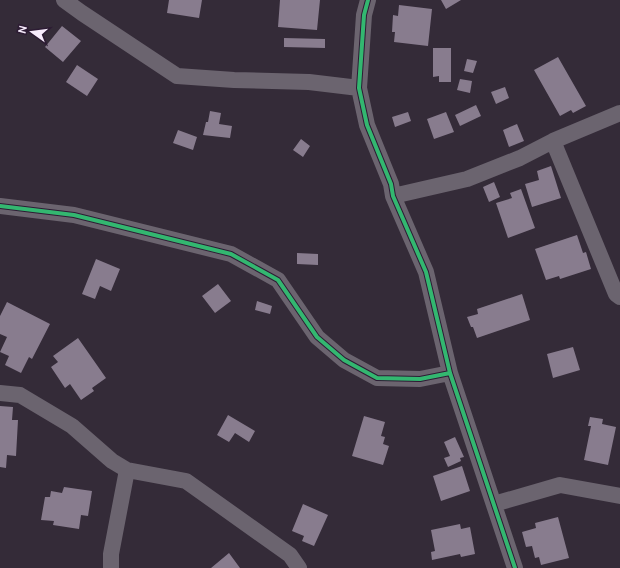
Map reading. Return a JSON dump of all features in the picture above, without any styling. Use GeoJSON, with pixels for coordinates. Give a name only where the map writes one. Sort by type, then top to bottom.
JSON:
{"type":"FeatureCollection","features":[{"type":"Feature","properties":{"kind":"street"},"geometry":{"type":"LineString","coordinates":[[64,0],[177,76],[234,80],[309,82],[359,88]]}},
{"type":"Feature","properties":{"kind":"street"},"geometry":{"type":"LineString","coordinates":[[368,0],[364,15],[359,88],[367,125],[391,184],[393,196],[426,272],[450,373],[515,568]]}},
{"type":"Feature","properties":{"kind":"street"},"geometry":{"type":"LineString","coordinates":[[393,196],[467,179],[520,158],[553,141],[620,112]]}},
{"type":"Feature","properties":{"kind":"street"},"geometry":{"type":"LineString","coordinates":[[553,141],[616,294],[620,297]]}},
{"type":"Feature","properties":{"kind":"street"},"geometry":{"type":"LineString","coordinates":[[0,206],[74,215],[231,254],[278,280],[318,337],[344,360],[377,378],[420,379],[450,373]]}},
{"type":"Feature","properties":{"kind":"street"},"geometry":{"type":"LineString","coordinates":[[0,394],[20,395],[72,426],[112,461],[127,470],[186,481],[290,555],[299,568]]}},
{"type":"Feature","properties":{"kind":"street"},"geometry":{"type":"LineString","coordinates":[[111,568],[111,554],[127,470]]}},
{"type":"Feature","properties":{"kind":"street"},"geometry":{"type":"LineString","coordinates":[[494,504],[560,485],[620,496]]}},
{"type":"Feature","properties":{"kind":"building"},"geometry":{"type":"Polygon","coordinates":[[[169,0],[202,0],[199,18],[167,13],[169,0]]]}},
{"type":"Feature","properties":{"kind":"building"},"geometry":{"type":"Polygon","coordinates":[[[280,0],[320,0],[317,30],[278,27],[280,0]]]}},
{"type":"Feature","properties":{"kind":"building"},"geometry":{"type":"Polygon","coordinates":[[[441,0],[461,0],[446,9],[441,0]]]}},
{"type":"Feature","properties":{"kind":"building"},"geometry":{"type":"Polygon","coordinates":[[[399,5],[432,9],[428,46],[394,42],[395,32],[392,32],[393,15],[398,16],[399,5]]]}},
{"type":"Feature","properties":{"kind":"building"},"geometry":{"type":"Polygon","coordinates":[[[62,26],[81,41],[63,62],[45,47],[62,26]]]}},
{"type":"Feature","properties":{"kind":"building"},"geometry":{"type":"Polygon","coordinates":[[[284,38],[325,39],[325,48],[284,47],[284,38]]]}},
{"type":"Feature","properties":{"kind":"building"},"geometry":{"type":"Polygon","coordinates":[[[433,48],[451,48],[451,82],[439,82],[439,76],[433,77],[433,48]]]}},
{"type":"Feature","properties":{"kind":"building"},"geometry":{"type":"Polygon","coordinates":[[[558,57],[586,106],[573,113],[571,110],[560,116],[534,70],[558,57]]]}},
{"type":"Feature","properties":{"kind":"building"},"geometry":{"type":"Polygon","coordinates":[[[467,59],[477,61],[473,73],[464,71],[467,59]]]}},
{"type":"Feature","properties":{"kind":"building"},"geometry":{"type":"Polygon","coordinates":[[[77,65],[98,79],[87,96],[66,82],[77,65]]]}},
{"type":"Feature","properties":{"kind":"building"},"geometry":{"type":"Polygon","coordinates":[[[460,79],[472,81],[470,93],[457,90],[460,79]]]}},
{"type":"Feature","properties":{"kind":"building"},"geometry":{"type":"Polygon","coordinates":[[[505,87],[509,98],[496,104],[491,92],[505,87]]]}},
{"type":"Feature","properties":{"kind":"building"},"geometry":{"type":"Polygon","coordinates":[[[476,105],[481,116],[460,126],[455,115],[476,105]]]}},
{"type":"Feature","properties":{"kind":"building"},"geometry":{"type":"Polygon","coordinates":[[[210,111],[221,113],[219,124],[232,126],[230,138],[203,135],[210,111]]]}},
{"type":"Feature","properties":{"kind":"building"},"geometry":{"type":"Polygon","coordinates":[[[408,112],[411,121],[395,127],[392,117],[408,112]]]}},
{"type":"Feature","properties":{"kind":"building"},"geometry":{"type":"Polygon","coordinates":[[[446,112],[454,132],[434,139],[427,119],[446,112]]]}},
{"type":"Feature","properties":{"kind":"building"},"geometry":{"type":"Polygon","coordinates":[[[517,124],[524,141],[509,147],[503,130],[517,124]]]}},
{"type":"Feature","properties":{"kind":"building"},"geometry":{"type":"Polygon","coordinates":[[[178,130],[197,137],[193,150],[173,143],[178,130]]]}},
{"type":"Feature","properties":{"kind":"building"},"geometry":{"type":"Polygon","coordinates":[[[301,139],[310,146],[303,157],[293,150],[301,139]]]}},
{"type":"Feature","properties":{"kind":"building"},"geometry":{"type":"Polygon","coordinates":[[[551,166],[561,198],[532,207],[525,184],[539,180],[537,171],[551,166]]]}},
{"type":"Feature","properties":{"kind":"building"},"geometry":{"type":"Polygon","coordinates":[[[494,182],[500,197],[489,202],[483,187],[494,182]]]}},
{"type":"Feature","properties":{"kind":"building"},"geometry":{"type":"Polygon","coordinates":[[[521,189],[535,228],[508,238],[496,203],[512,198],[510,193],[521,189]]]}},
{"type":"Feature","properties":{"kind":"building"},"geometry":{"type":"Polygon","coordinates":[[[577,235],[583,253],[586,252],[591,269],[560,279],[559,276],[546,280],[535,249],[577,235]]]}},
{"type":"Feature","properties":{"kind":"building"},"geometry":{"type":"Polygon","coordinates":[[[297,253],[318,254],[318,265],[297,264],[297,253]]]}},
{"type":"Feature","properties":{"kind":"building"},"geometry":{"type":"Polygon","coordinates":[[[96,259],[120,269],[111,291],[100,286],[95,299],[82,294],[96,259]]]}},
{"type":"Feature","properties":{"kind":"building"},"geometry":{"type":"Polygon","coordinates":[[[218,284],[231,301],[215,313],[202,296],[218,284]]]}},
{"type":"Feature","properties":{"kind":"building"},"geometry":{"type":"Polygon","coordinates":[[[522,294],[530,320],[477,338],[467,317],[478,314],[477,309],[522,294]]]}},
{"type":"Feature","properties":{"kind":"building"},"geometry":{"type":"Polygon","coordinates":[[[257,301],[272,306],[270,314],[255,310],[257,301]]]}},
{"type":"Feature","properties":{"kind":"building"},"geometry":{"type":"Polygon","coordinates":[[[7,302],[50,324],[32,359],[29,357],[21,373],[5,365],[9,356],[0,352],[7,337],[0,334],[0,316],[7,302]]]}},
{"type":"Feature","properties":{"kind":"building"},"geometry":{"type":"Polygon","coordinates":[[[78,338],[106,378],[92,388],[94,391],[81,400],[70,384],[65,388],[51,367],[58,362],[53,356],[78,338]]]}},
{"type":"Feature","properties":{"kind":"building"},"geometry":{"type":"Polygon","coordinates":[[[573,347],[580,370],[553,378],[547,354],[573,347]]]}},
{"type":"Feature","properties":{"kind":"building"},"geometry":{"type":"Polygon","coordinates":[[[0,406],[13,407],[12,420],[18,420],[16,456],[7,455],[6,468],[0,467],[0,406]]]}},
{"type":"Feature","properties":{"kind":"building"},"geometry":{"type":"Polygon","coordinates":[[[228,415],[255,431],[249,442],[235,433],[229,442],[217,435],[228,415]]]}},
{"type":"Feature","properties":{"kind":"building"},"geometry":{"type":"Polygon","coordinates":[[[364,416],[385,422],[381,436],[385,437],[383,444],[389,446],[383,465],[352,456],[364,416]]]}},
{"type":"Feature","properties":{"kind":"building"},"geometry":{"type":"Polygon","coordinates":[[[590,417],[603,419],[602,424],[616,427],[608,465],[584,460],[591,426],[588,426],[590,417]]]}},
{"type":"Feature","properties":{"kind":"building"},"geometry":{"type":"Polygon","coordinates":[[[455,437],[464,457],[460,458],[461,461],[448,467],[444,458],[450,456],[444,442],[455,437]]]}},
{"type":"Feature","properties":{"kind":"building"},"geometry":{"type":"Polygon","coordinates":[[[462,466],[470,491],[441,501],[433,476],[462,466]]]}},
{"type":"Feature","properties":{"kind":"building"},"geometry":{"type":"Polygon","coordinates":[[[64,487],[92,491],[88,516],[81,515],[79,529],[53,525],[54,521],[41,520],[45,497],[50,497],[51,491],[62,493],[64,487]]]}},
{"type":"Feature","properties":{"kind":"building"},"geometry":{"type":"Polygon","coordinates":[[[303,504],[328,515],[314,546],[302,541],[304,536],[292,531],[303,504]]]}},
{"type":"Feature","properties":{"kind":"building"},"geometry":{"type":"Polygon","coordinates":[[[558,517],[569,558],[541,565],[539,557],[535,558],[532,546],[526,547],[522,532],[536,528],[535,523],[558,517]]]}},
{"type":"Feature","properties":{"kind":"building"},"geometry":{"type":"Polygon","coordinates":[[[460,524],[461,529],[470,527],[475,554],[461,557],[460,554],[432,560],[431,552],[435,551],[431,530],[460,524]]]}},
{"type":"Feature","properties":{"kind":"building"},"geometry":{"type":"Polygon","coordinates":[[[229,553],[240,568],[211,568],[229,553]]]}},
{"type":"Feature","properties":{"kind":"cycle path"},"geometry":{"type":"LineString","coordinates":[[368,0],[364,15],[359,88],[367,125],[391,184],[393,196],[426,272],[450,373],[515,568]]}},
{"type":"Feature","properties":{"kind":"cycle path"},"geometry":{"type":"LineString","coordinates":[[0,206],[74,215],[231,254],[278,280],[317,337],[344,360],[377,378],[420,379],[450,373]]}}]}
